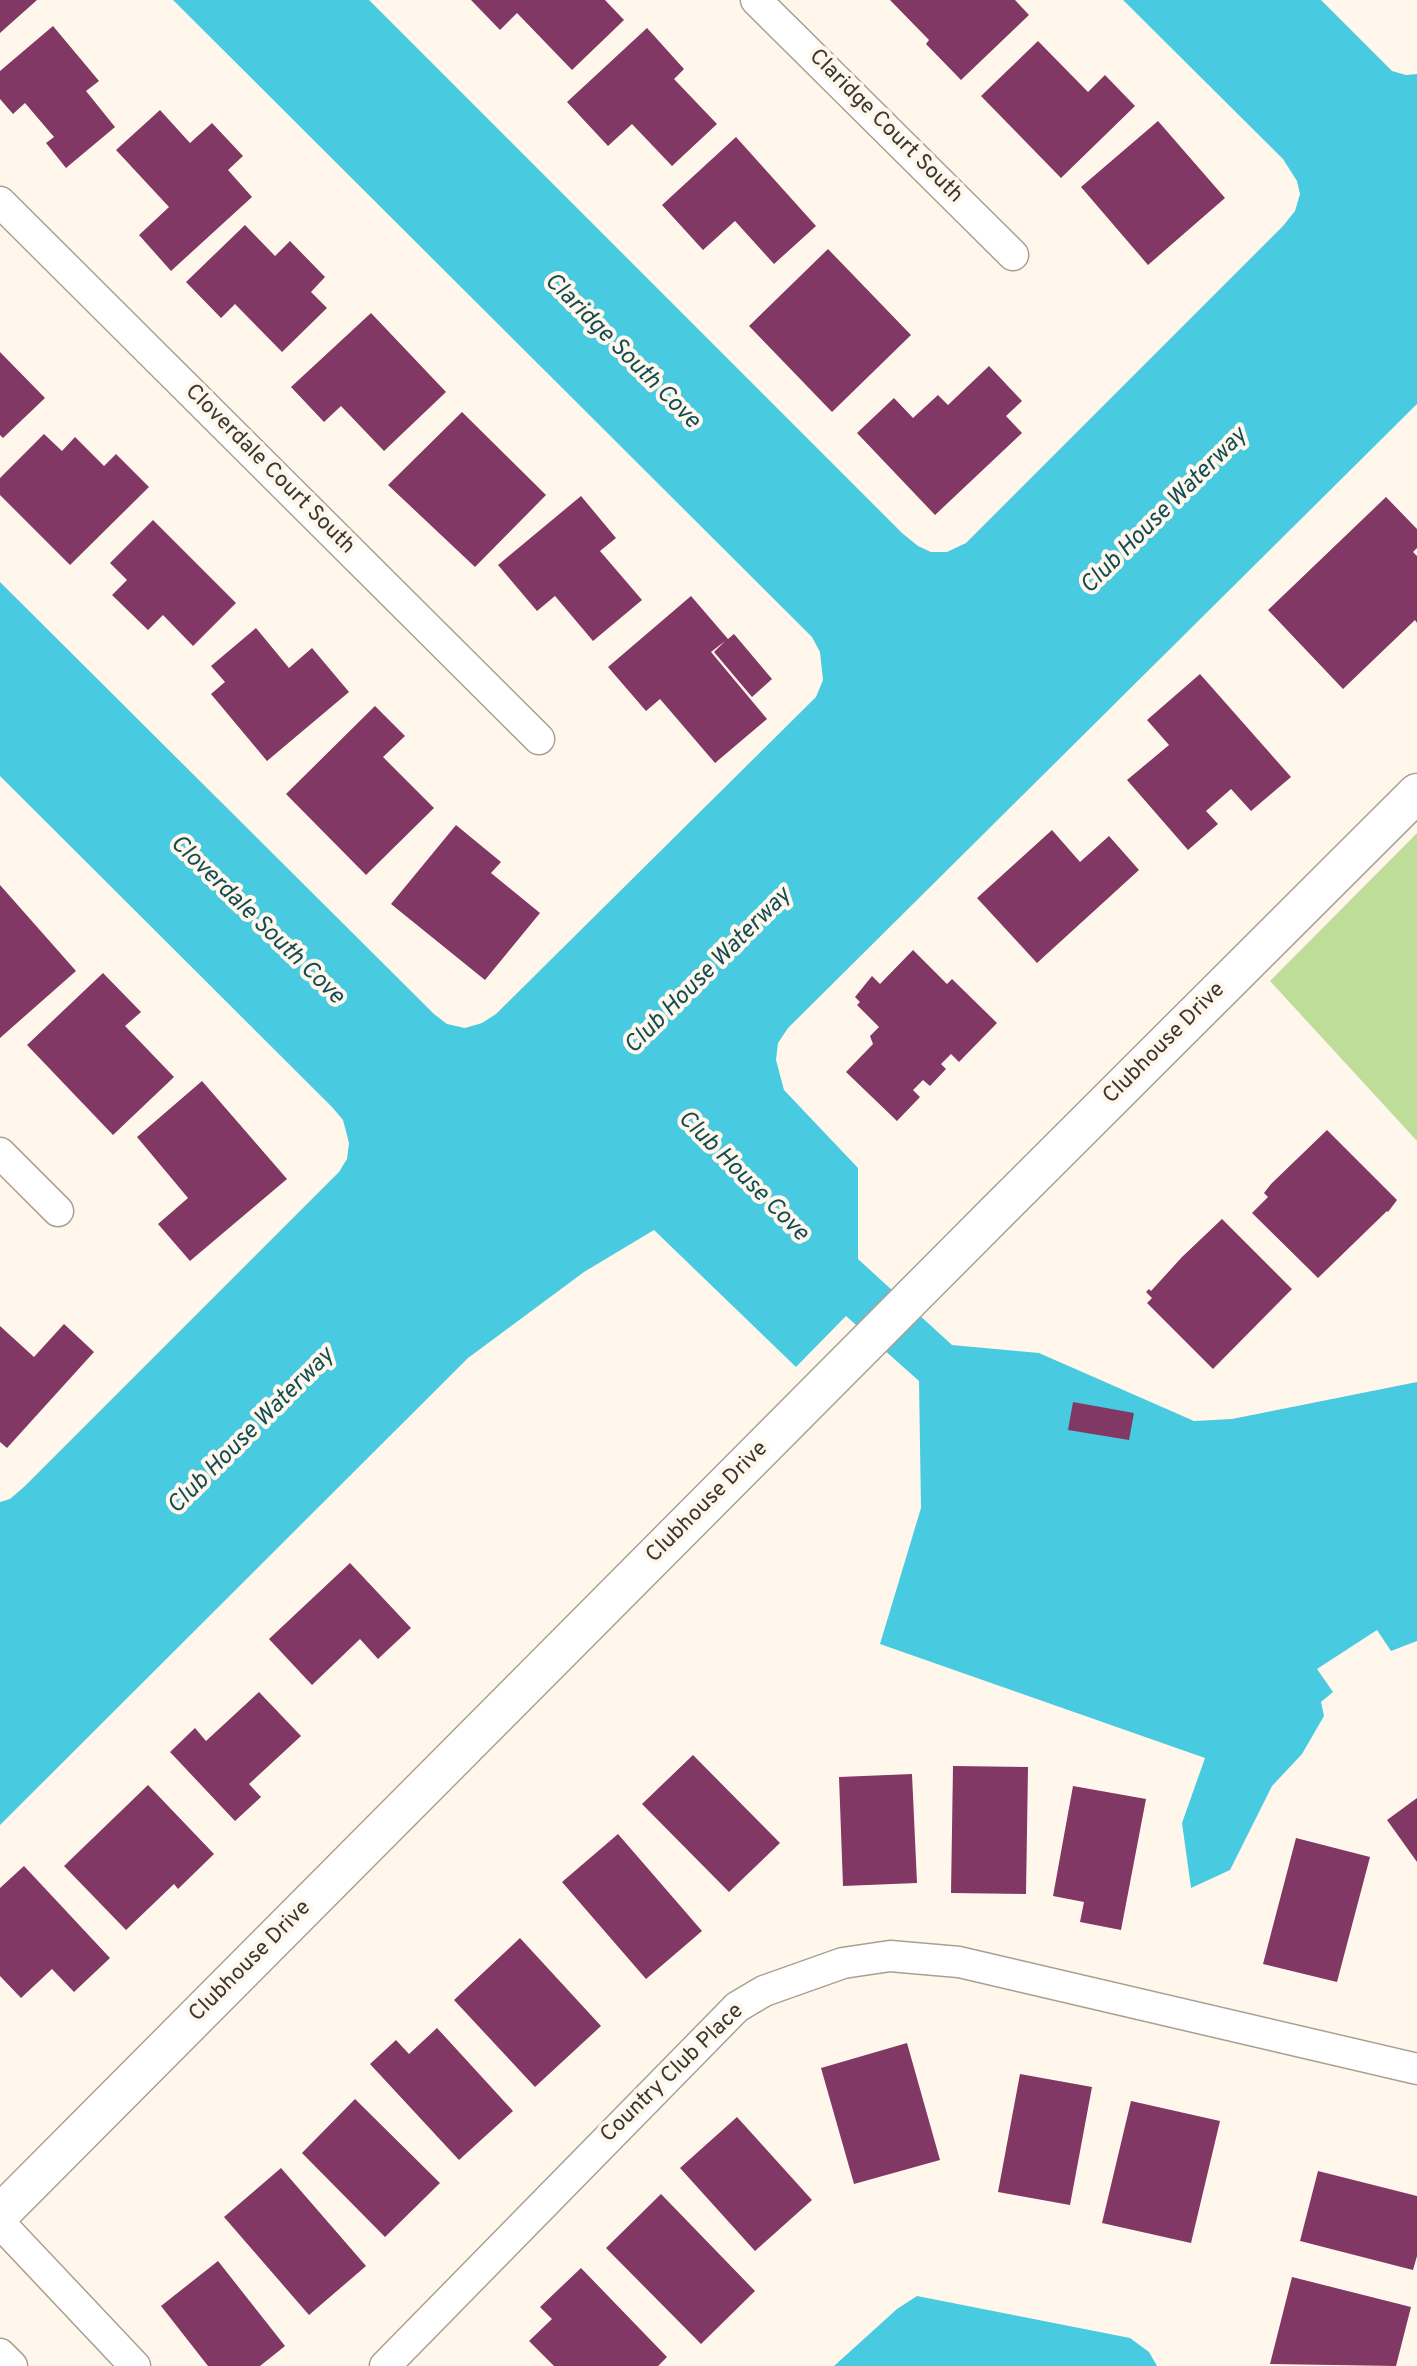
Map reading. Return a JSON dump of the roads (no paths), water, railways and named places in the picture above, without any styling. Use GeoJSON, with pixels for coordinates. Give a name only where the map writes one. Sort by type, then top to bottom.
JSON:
{"type":"FeatureCollection","features":[{"type":"Feature","properties":{"kind":"street","name":"Claridge Court South"},"geometry":{"type":"LineString","coordinates":[[756,0],[1013,255]]}},
{"type":"Feature","properties":{"kind":"street","name":"Cloverdale Court South"},"geometry":{"type":"LineString","coordinates":[[0,202],[539,739]]}},
{"type":"Feature","properties":{"kind":"street","name":"Clubhouse Drive"},"geometry":{"type":"LineString","coordinates":[[0,2214],[1417,793]]}},
{"type":"Feature","properties":{"kind":"street"},"geometry":{"type":"LineString","coordinates":[[0,1153],[58,1211]]}},
{"type":"Feature","properties":{"kind":"street","name":"Country Club Place"},"geometry":{"type":"LineString","coordinates":[[385,2366],[737,2007],[764,1991],[843,1963],[890,1956],[959,1962],[1417,2069]]}},
{"type":"Feature","properties":{"kind":"street"},"geometry":{"type":"LineString","coordinates":[[0,2223],[135,2366]]}},
{"type":"Feature","properties":{"kind":"street"},"geometry":{"type":"LineString","coordinates":[[0,2354],[12,2366]]}},
{"type":"Feature","properties":{"kind":"water"},"geometry":{"type":"Polygon","coordinates":[[[173,0],[369,0],[902,533],[931,552],[947,552],[966,543],[1295,211],[1300,194],[1297,181],[1283,159],[1123,0],[1321,0],[1392,71],[1417,74],[1417,404],[788,1028],[778,1043],[776,1060],[784,1090],[858,1168],[858,1259],[952,1345],[1039,1353],[1194,1421],[1232,1419],[1417,1382],[1417,1641],[1391,1651],[1377,1630],[1317,1669],[1333,1692],[1321,1702],[1324,1716],[1302,1754],[1272,1786],[1230,1870],[1191,1888],[1182,1823],[1205,1758],[880,1644],[921,1508],[919,1381],[846,1316],[796,1367],[654,1230],[584,1272],[468,1358],[0,1825],[0,1502],[10,1499],[25,1486],[339,1172],[347,1159],[349,1143],[343,1120],[332,1107],[0,776],[0,582],[434,1014],[447,1024],[465,1028],[482,1023],[496,1014],[816,697],[823,680],[820,652],[812,637],[173,0]]]}},
{"type":"Feature","properties":{"kind":"water"},"geometry":{"type":"Polygon","coordinates":[[[917,2296],[1130,2338],[1149,2352],[1157,2366],[834,2366],[897,2309],[917,2296]]]}},
{"type":"Feature","properties":{"kind":"water label","name":"Claridge South Cove"},"geometry":{"type":"Point","coordinates":[621,352]}},
{"type":"Feature","properties":{"kind":"water label","name":"Club House Waterway"},"geometry":{"type":"Point","coordinates":[1165,512]}},
{"type":"Feature","properties":{"kind":"water label","name":"Cloverdale South Cove"},"geometry":{"type":"Point","coordinates":[256,921]}},
{"type":"Feature","properties":{"kind":"water label","name":"Club House Waterway"},"geometry":{"type":"Point","coordinates":[709,972]}},
{"type":"Feature","properties":{"kind":"water label","name":"Club House Cove"},"geometry":{"type":"Point","coordinates":[742,1177]}},
{"type":"Feature","properties":{"kind":"water label","name":"Club House Waterway"},"geometry":{"type":"Point","coordinates":[252,1432]}}]}
